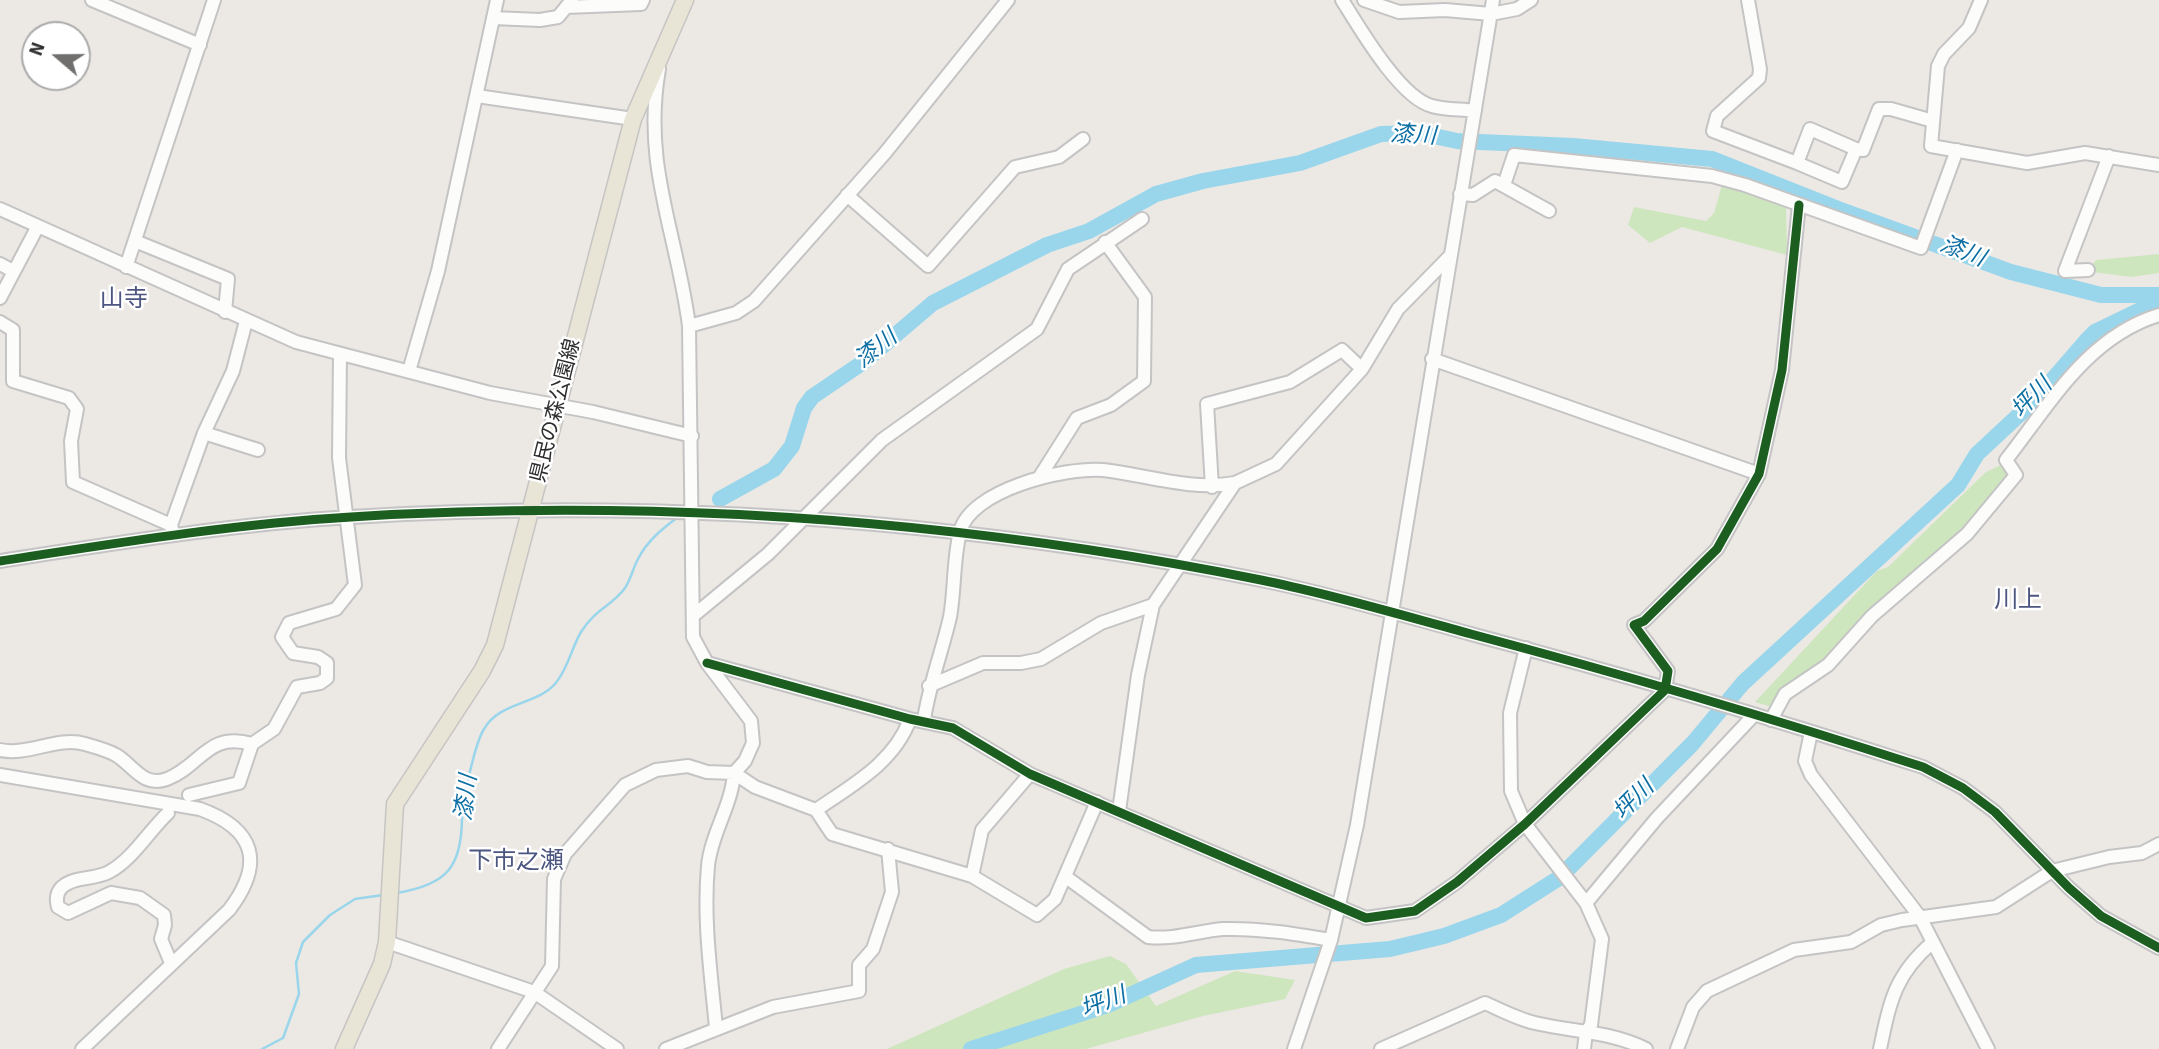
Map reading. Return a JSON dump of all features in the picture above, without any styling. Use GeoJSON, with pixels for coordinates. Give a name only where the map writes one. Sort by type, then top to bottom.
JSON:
{"type":"FeatureCollection","features":[{"type":"Feature","properties":{"kind":"main road","name":"県民の森公園線"},"geometry":{"type":"LineString","coordinates":[[344,1049],[382,964],[387,935],[395,804],[482,671],[495,645],[633,119],[685,0]]}},
{"type":"Feature","properties":{"kind":"street"},"geometry":{"type":"LineString","coordinates":[[92,0],[200,44]]}},
{"type":"Feature","properties":{"kind":"street"},"geometry":{"type":"LineString","coordinates":[[126,267],[214,0]]}},
{"type":"Feature","properties":{"kind":"street"},"geometry":{"type":"LineString","coordinates":[[410,371],[438,271],[497,0]]}},
{"type":"Feature","properties":{"kind":"street"},"geometry":{"type":"LineString","coordinates":[[493,18],[540,20],[558,16],[569,4],[641,4],[643,0]]}},
{"type":"Feature","properties":{"kind":"street"},"geometry":{"type":"LineString","coordinates":[[689,326],[736,313],[754,300],[885,153],[1006,0]]}},
{"type":"Feature","properties":{"kind":"street"},"geometry":{"type":"LineString","coordinates":[[1342,0],[1385,67],[1398,80],[1430,106],[1475,111]]}},
{"type":"Feature","properties":{"kind":"street"},"geometry":{"type":"LineString","coordinates":[[1364,0],[1399,12],[1445,10],[1490,14],[1517,9],[1531,0]]}},
{"type":"Feature","properties":{"kind":"street"},"geometry":{"type":"LineString","coordinates":[[1294,1049],[1323,968],[1340,907],[1394,613],[1432,359],[1493,0]]}},
{"type":"Feature","properties":{"kind":"street"},"geometry":{"type":"LineString","coordinates":[[1748,0],[1760,69],[1759,78],[1717,116],[1713,131],[1842,182],[1856,149]]}},
{"type":"Feature","properties":{"kind":"street"},"geometry":{"type":"LineString","coordinates":[[1981,0],[1969,28],[1944,54],[1938,66],[1931,146],[2027,163],[2085,153],[2158,162]]}},
{"type":"Feature","properties":{"kind":"street"},"geometry":{"type":"LineString","coordinates":[[663,46],[652,140],[657,175],[682,277],[689,326],[694,637],[707,663],[751,721],[753,743],[744,761],[734,772],[733,788],[708,863],[706,926],[716,1028]]}},
{"type":"Feature","properties":{"kind":"street"},"geometry":{"type":"LineString","coordinates":[[477,96],[633,119]]}},
{"type":"Feature","properties":{"kind":"street"},"geometry":{"type":"LineString","coordinates":[[1797,163],[1810,129],[1863,150],[1879,109],[1891,109],[1933,121]]}},
{"type":"Feature","properties":{"kind":"street"},"geometry":{"type":"LineString","coordinates":[[847,195],[928,266],[1016,167],[1059,157],[1083,139]]}},
{"type":"Feature","properties":{"kind":"street"},"geometry":{"type":"LineString","coordinates":[[1504,185],[1514,155],[1712,176],[1921,248],[1957,150]]}},
{"type":"Feature","properties":{"kind":"street"},"geometry":{"type":"LineString","coordinates":[[2088,270],[2065,271],[2109,156]]}},
{"type":"Feature","properties":{"kind":"street"},"geometry":{"type":"LineString","coordinates":[[1460,194],[1473,195],[1495,181],[1549,211]]}},
{"type":"Feature","properties":{"kind":"street"},"geometry":{"type":"LineString","coordinates":[[707,663],[910,719],[953,728],[1030,774],[1366,918],[1415,911],[1457,882],[1525,824],[1665,690],[1668,671],[1634,625],[1644,621],[1717,549],[1759,474],[1782,370],[1799,205]]}},
{"type":"Feature","properties":{"kind":"street"},"geometry":{"type":"LineString","coordinates":[[0,209],[296,342],[692,436]]}},
{"type":"Feature","properties":{"kind":"street"},"geometry":{"type":"LineString","coordinates":[[693,616],[768,554],[881,440],[1037,329],[1068,269],[1142,219]]}},
{"type":"Feature","properties":{"kind":"street"},"geometry":{"type":"LineString","coordinates":[[0,298],[38,226]]}},
{"type":"Feature","properties":{"kind":"street"},"geometry":{"type":"LineString","coordinates":[[135,241],[228,279],[225,312]]}},
{"type":"Feature","properties":{"kind":"street"},"geometry":{"type":"LineString","coordinates":[[1039,478],[1077,418],[1111,405],[1144,381],[1145,297],[1105,242]]}},
{"type":"Feature","properties":{"kind":"street"},"geometry":{"type":"LineString","coordinates":[[924,720],[929,686],[950,618],[960,531],[968,514],[1017,484],[1039,478],[1100,470],[1212,487],[1235,483],[1276,464],[1362,369],[1398,309],[1449,257]]}},
{"type":"Feature","properties":{"kind":"street"},"geometry":{"type":"LineString","coordinates":[[0,264],[13,271]]}},
{"type":"Feature","properties":{"kind":"street"},"geometry":{"type":"LineString","coordinates":[[1771,720],[1785,694],[1828,665],[1872,616],[1967,534],[2016,475],[2006,460],[2088,355],[2135,323],[2159,315]]}},
{"type":"Feature","properties":{"kind":"street"},"geometry":{"type":"LineString","coordinates":[[172,530],[204,433],[233,371],[246,321]]}},
{"type":"Feature","properties":{"kind":"street"},"geometry":{"type":"LineString","coordinates":[[0,322],[13,330],[13,381],[69,397],[75,403],[71,442],[73,482],[172,530]]}},
{"type":"Feature","properties":{"kind":"street"},"geometry":{"type":"LineString","coordinates":[[1212,487],[1207,404],[1290,382],[1342,350],[1362,369]]}},
{"type":"Feature","properties":{"kind":"street"},"geometry":{"type":"LineString","coordinates":[[189,795],[239,783],[252,744],[281,720],[297,687],[320,683],[327,678],[327,663],[324,659],[293,653],[283,644],[282,632],[289,623],[336,609],[352,591],[356,576],[338,458],[340,354]]}},
{"type":"Feature","properties":{"kind":"street"},"geometry":{"type":"LineString","coordinates":[[1432,359],[1759,474]]}},
{"type":"Feature","properties":{"kind":"street"},"geometry":{"type":"LineString","coordinates":[[204,433],[258,450]]}},
{"type":"Feature","properties":{"kind":"street"},"geometry":{"type":"LineString","coordinates":[[1119,811],[1136,688],[1153,605],[1235,483]]}},
{"type":"Feature","properties":{"kind":"street"},"geometry":{"type":"LineString","coordinates":[[0,561],[172,530],[348,517],[532,509],[693,512],[960,531],[1178,565],[1267,581],[1394,613],[1754,715],[1923,767],[1963,788],[1996,812],[2052,871],[2101,916],[2159,947]]}},
{"type":"Feature","properties":{"kind":"street"},"geometry":{"type":"LineString","coordinates":[[929,686],[982,663],[1021,663],[1041,659],[1101,623],[1153,605]]}},
{"type":"Feature","properties":{"kind":"street"},"geometry":{"type":"LineString","coordinates":[[1526,649],[1510,713],[1511,791],[1525,824],[1586,903],[1602,939],[1591,1025],[1586,1032],[1584,1049]]}},
{"type":"Feature","properties":{"kind":"street"},"geometry":{"type":"LineString","coordinates":[[1586,903],[1657,818],[1754,715]]}},
{"type":"Feature","properties":{"kind":"street"},"geometry":{"type":"LineString","coordinates":[[816,810],[877,769],[905,734],[910,719]]}},
{"type":"Feature","properties":{"kind":"street"},"geometry":{"type":"LineString","coordinates":[[1811,732],[1805,761],[1811,775],[1920,917],[1988,1049]]}},
{"type":"Feature","properties":{"kind":"street"},"geometry":{"type":"LineString","coordinates":[[0,750],[20,751],[70,741],[85,743],[115,754],[144,778],[153,781],[166,779],[212,746],[237,740],[252,744]]}},
{"type":"Feature","properties":{"kind":"street"},"geometry":{"type":"LineString","coordinates":[[498,1049],[552,966],[554,879],[558,864],[625,785],[656,771],[688,766],[707,772],[734,772],[755,786],[816,810],[832,834],[972,876],[1037,915],[1055,899],[1097,802]]}},
{"type":"Feature","properties":{"kind":"street"},"geometry":{"type":"LineString","coordinates":[[972,876],[982,830],[1030,774]]}},
{"type":"Feature","properties":{"kind":"street"},"geometry":{"type":"LineString","coordinates":[[0,775],[200,809],[230,822],[239,829],[250,849],[247,884],[229,910],[82,1049]]}},
{"type":"Feature","properties":{"kind":"street"},"geometry":{"type":"LineString","coordinates":[[167,813],[127,858],[109,873],[70,881],[59,890],[56,898],[58,908],[68,913],[111,893],[140,898],[164,915],[165,925],[160,939],[171,963]]}},
{"type":"Feature","properties":{"kind":"street"},"geometry":{"type":"LineString","coordinates":[[1676,1049],[1693,1007],[1707,991],[1721,982],[1794,950],[1851,942],[1881,925],[1996,907],[2052,871],[2109,857],[2142,853],[2159,845]]}},
{"type":"Feature","properties":{"kind":"street"},"geometry":{"type":"LineString","coordinates":[[666,1049],[716,1028],[798,1000],[859,991],[859,965],[873,949],[892,892],[888,849]]}},
{"type":"Feature","properties":{"kind":"street"},"geometry":{"type":"LineString","coordinates":[[1066,877],[1148,937],[1161,939],[1223,929],[1283,931],[1329,946]]}},
{"type":"Feature","properties":{"kind":"street"},"geometry":{"type":"LineString","coordinates":[[387,935],[534,992],[617,1049]]}},
{"type":"Feature","properties":{"kind":"street"},"geometry":{"type":"LineString","coordinates":[[1880,1049],[1899,980],[1908,964],[1933,942]]}},
{"type":"Feature","properties":{"kind":"street"},"geometry":{"type":"LineString","coordinates":[[1381,1049],[1485,1003],[1533,1023],[1600,1032],[1646,1049]]}},
{"type":"Feature","properties":{"kind":"green space"},"geometry":{"type":"Polygon","coordinates":[[[1722,185],[1786,207],[1787,255],[1682,227],[1650,243],[1628,225],[1634,207],[1706,221],[1714,213],[1722,185]]]}},
{"type":"Feature","properties":{"kind":"green space"},"geometry":{"type":"Polygon","coordinates":[[[2159,254],[2159,273],[2131,277],[2093,272],[2091,267],[2096,260],[2159,254]]]}},
{"type":"Feature","properties":{"kind":"green space"},"geometry":{"type":"Polygon","coordinates":[[[2003,464],[2012,477],[1956,539],[1897,597],[1772,707],[1755,702],[1877,571],[1888,567],[1986,472],[2003,464]]]}},
{"type":"Feature","properties":{"kind":"green space"},"geometry":{"type":"Polygon","coordinates":[[[1110,956],[1126,964],[1156,1006],[1235,971],[1295,980],[1285,999],[1203,1016],[1086,1049],[887,1049],[1064,969],[1110,956]]]}},
{"type":"Feature","properties":{"kind":"waterway","name":"漆川"},"geometry":{"type":"LineString","coordinates":[[720,499],[774,469],[792,446],[804,408],[812,397],[865,361],[933,303],[1047,245],[1089,231],[1156,194],[1203,181],[1300,163],[1381,134],[1420,133],[1457,141],[1573,146],[1712,159],[1838,209],[2011,272],[2101,295],[2159,295]]}},
{"type":"Feature","properties":{"kind":"waterway","name":"坪川"},"geometry":{"type":"LineString","coordinates":[[971,1049],[1108,1005],[1196,965],[1390,949],[1444,936],[1501,915],[1559,878],[1693,743],[1743,683],[1958,485],[1977,454],[2035,400],[2095,332],[2159,301]]}},
{"type":"Feature","properties":{"kind":"waterway","name":"漆川"},"geometry":{"type":"LineString","coordinates":[[396,893],[428,885],[440,878],[455,860],[467,785],[484,729],[491,720],[508,708],[538,696],[555,684],[586,624],[620,594],[646,547],[678,517]]}},
{"type":"Feature","properties":{"kind":"waterway","name":"漆川"},"geometry":{"type":"LineString","coordinates":[[262,1049],[283,1038],[299,994],[296,963],[303,942],[330,915],[355,899],[383,895]]}},
{"type":"Feature","properties":{"kind":"cycle path"},"geometry":{"type":"LineString","coordinates":[[707,663],[910,719],[953,728],[1030,774],[1366,918],[1415,911],[1457,882],[1525,824],[1665,690],[1668,671],[1634,625],[1644,621],[1717,549],[1759,474],[1782,370],[1799,205]]}},
{"type":"Feature","properties":{"kind":"cycle path"},"geometry":{"type":"LineString","coordinates":[[0,561],[175,535],[307,520],[465,512],[580,510],[808,519],[1035,542],[1148,559],[1261,580],[1366,605],[1641,681],[1923,767],[1963,788],[1995,812],[2069,888],[2101,916],[2159,948]]}},
{"type":"Feature","properties":{"kind":"district","name":"山寺"},"geometry":{"type":"Point","coordinates":[124,301]}},
{"type":"Feature","properties":{"kind":"district","name":"川上"},"geometry":{"type":"Point","coordinates":[2018,602]}},
{"type":"Feature","properties":{"kind":"district","name":"下市之瀬"},"geometry":{"type":"Point","coordinates":[516,863]}}]}
